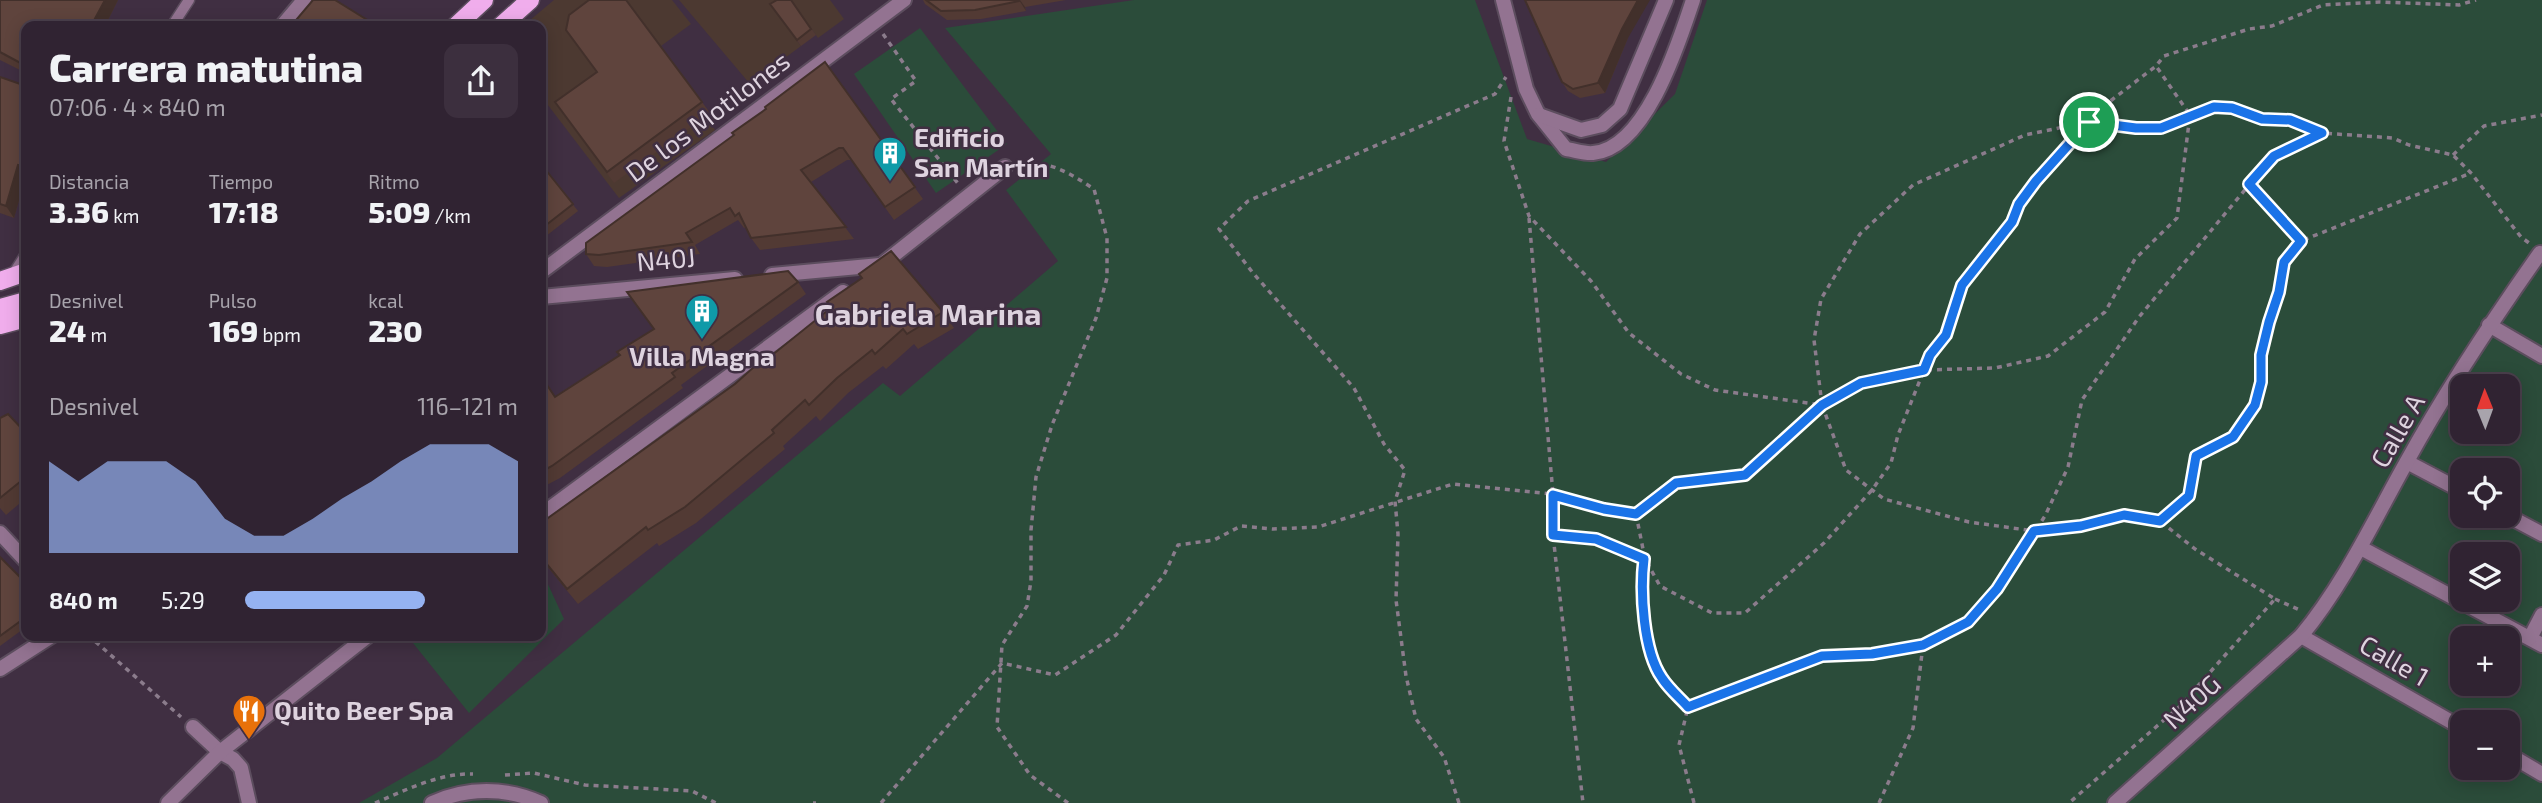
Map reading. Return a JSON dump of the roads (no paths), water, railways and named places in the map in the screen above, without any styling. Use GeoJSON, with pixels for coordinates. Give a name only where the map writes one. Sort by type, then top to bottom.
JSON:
{"type":"FeatureCollection","features":[{"type":"Feature","properties":{"kind":"main road"},"geometry":{"type":"LineString","coordinates":[[461,21],[484,0]]}},
{"type":"Feature","properties":{"kind":"main road"},"geometry":{"type":"LineString","coordinates":[[507,21],[530,0]]}},
{"type":"Feature","properties":{"kind":"main road"},"geometry":{"type":"LineString","coordinates":[[0,308],[21,302]]}},
{"type":"Feature","properties":{"kind":"main road"},"geometry":{"type":"LineString","coordinates":[[0,326],[21,320]]}},
{"type":"Feature","properties":{"kind":"street"},"geometry":{"type":"LineString","coordinates":[[286,21],[304,0]]}},
{"type":"Feature","properties":{"kind":"street","name":"De los Motilones"},"geometry":{"type":"LineString","coordinates":[[546,268],[904,0]]}},
{"type":"Feature","properties":{"kind":"street"},"geometry":{"type":"LineString","coordinates":[[1503,0],[1526,89],[1538,114],[1566,149],[1594,153],[1614,145],[1633,129],[1648,110],[1675,52],[1693,0]]}},
{"type":"Feature","properties":{"kind":"street"},"geometry":{"type":"LineString","coordinates":[[1538,114],[1581,130],[1602,125],[1620,108],[1666,0]]}},
{"type":"Feature","properties":{"kind":"street"},"geometry":{"type":"LineString","coordinates":[[546,511],[880,265],[1005,167]]}},
{"type":"Feature","properties":{"kind":"street","name":"Calle A"},"geometry":{"type":"LineString","coordinates":[[2301,636],[2316,618],[2361,548],[2407,461],[2537,250]]}},
{"type":"Feature","properties":{"kind":"street","name":"N40J"},"geometry":{"type":"LineString","coordinates":[[546,297],[880,265]]}},
{"type":"Feature","properties":{"kind":"street"},"geometry":{"type":"LineString","coordinates":[[2489,325],[2542,356]]}},
{"type":"Feature","properties":{"kind":"street"},"geometry":{"type":"LineString","coordinates":[[2407,461],[2450,484]]}},
{"type":"Feature","properties":{"kind":"street"},"geometry":{"type":"LineString","coordinates":[[2520,522],[2542,534]]}},
{"type":"Feature","properties":{"kind":"street"},"geometry":{"type":"LineString","coordinates":[[0,533],[21,556]]}},
{"type":"Feature","properties":{"kind":"street"},"geometry":{"type":"LineString","coordinates":[[2361,548],[2536,641],[2542,615]]}},
{"type":"Feature","properties":{"kind":"street","name":"Calle 1"},"geometry":{"type":"LineString","coordinates":[[2301,636],[2450,721]]}},
{"type":"Feature","properties":{"kind":"street","name":"N40G"},"geometry":{"type":"LineString","coordinates":[[2115,803],[2301,636]]}},
{"type":"Feature","properties":{"kind":"street"},"geometry":{"type":"LineString","coordinates":[[0,669],[44,641]]}},
{"type":"Feature","properties":{"kind":"street"},"geometry":{"type":"LineString","coordinates":[[168,803],[220,752],[361,641]]}},
{"type":"Feature","properties":{"kind":"street"},"geometry":{"type":"LineString","coordinates":[[192,727],[220,752],[233,759],[240,768],[249,803]]}},
{"type":"Feature","properties":{"kind":"street"},"geometry":{"type":"LineString","coordinates":[[2520,761],[2542,774]]}},
{"type":"Feature","properties":{"kind":"street"},"geometry":{"type":"LineString","coordinates":[[432,803],[444,797],[488,789],[522,794],[541,803]]}},
{"type":"Feature","properties":{"kind":"lane"},"geometry":{"type":"LineString","coordinates":[[175,21],[189,0]]}},
{"type":"Feature","properties":{"kind":"place","name":"Edificio San Martín"},"geometry":{"type":"Point","coordinates":[890,183]}},
{"type":"Feature","properties":{"kind":"place","name":"Villa Magna"},"geometry":{"type":"Point","coordinates":[702,341]}},
{"type":"Feature","properties":{"kind":"place","name":"Quito Beer Spa"},"geometry":{"type":"Point","coordinates":[249,741]}},
{"type":"Feature","properties":{"kind":"district","name":"Gabriela Marina"},"geometry":{"type":"Point","coordinates":[928,315]}}]}
